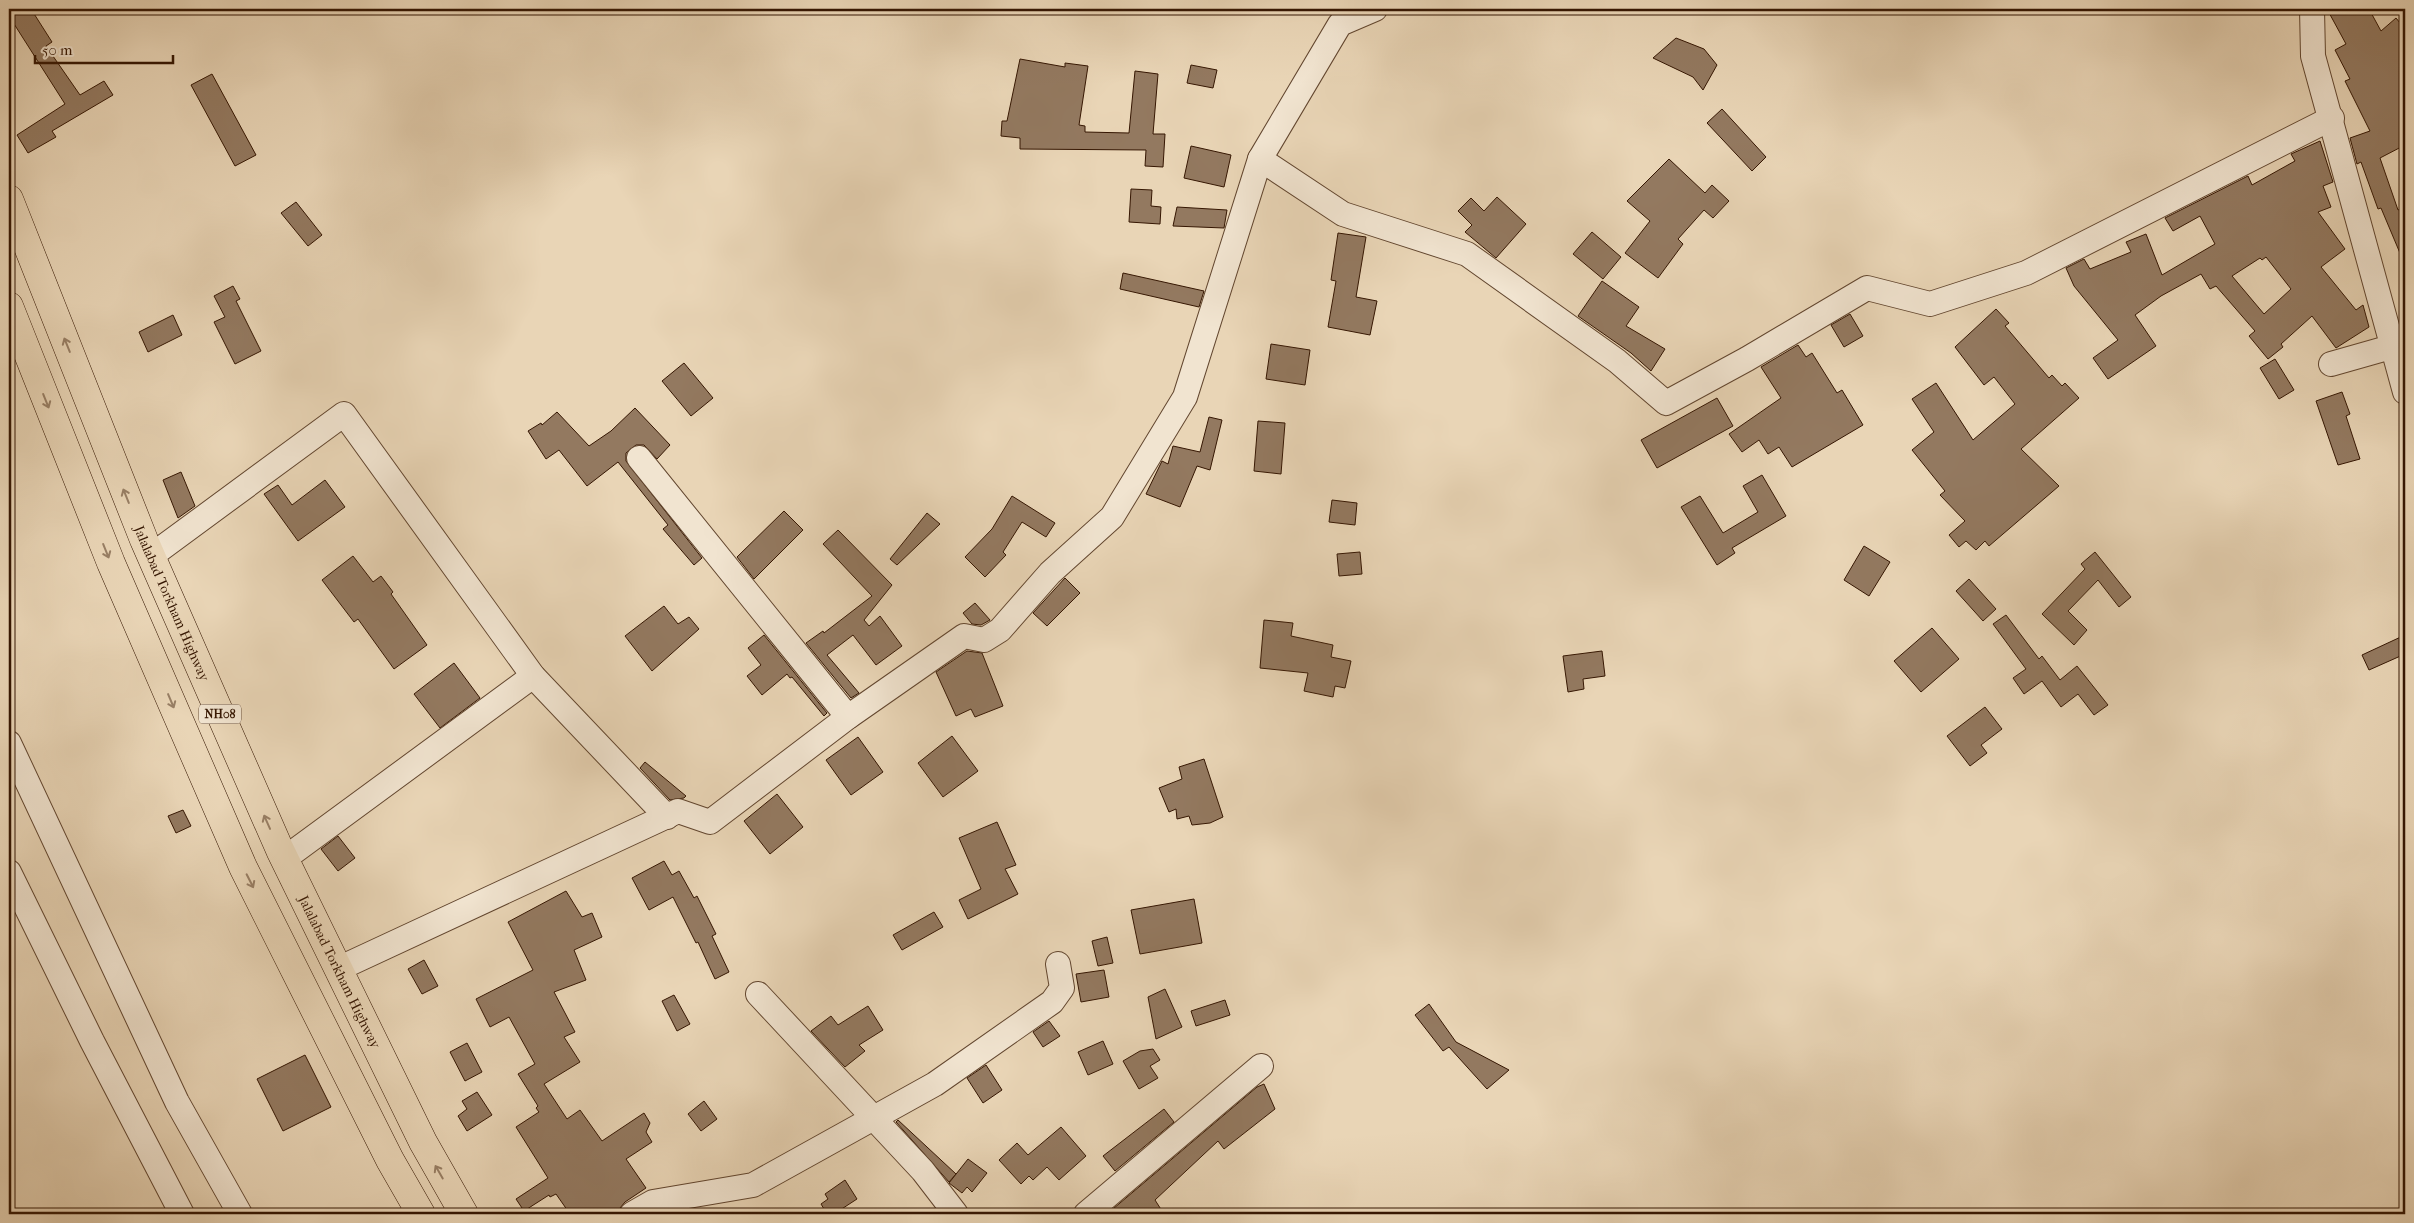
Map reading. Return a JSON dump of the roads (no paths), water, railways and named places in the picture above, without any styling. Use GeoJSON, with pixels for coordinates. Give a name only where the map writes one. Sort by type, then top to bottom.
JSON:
{"type":"FeatureCollection","features":[{"type":"Feature","properties":{"kind":"highway","name":"Jalalabad Torkham Highway"},"geometry":{"type":"LineString","coordinates":[[9,198],[151,556],[284,859],[423,1142],[464,1214]]}},
{"type":"Feature","properties":{"kind":"highway","name":"NH08"},"geometry":{"type":"LineString","coordinates":[[9,306],[111,563],[243,867],[390,1160],[421,1214]]}},
{"type":"Feature","properties":{"kind":"street"},"geometry":{"type":"LineString","coordinates":[[338,969],[678,811],[710,822],[848,717],[964,636],[984,640],[1000,630],[1050,572],[1112,517],[1185,397],[1260,159],[1340,24],[1375,9]]}},
{"type":"Feature","properties":{"kind":"street"},"geometry":{"type":"LineString","coordinates":[[2312,9],[2313,56],[2399,345],[2405,392]]}},
{"type":"Feature","properties":{"kind":"street"},"geometry":{"type":"LineString","coordinates":[[1260,159],[1343,214],[1467,254],[1617,361],[1666,403],[1748,359],[1867,288],[1930,304],[2026,273],[2332,118]]}},
{"type":"Feature","properties":{"kind":"street"},"geometry":{"type":"LineString","coordinates":[[2331,364],[2399,345]]}},
{"type":"Feature","properties":{"kind":"street"},"geometry":{"type":"LineString","coordinates":[[151,556],[344,414],[533,676],[667,816]]}},
{"type":"Feature","properties":{"kind":"street"},"geometry":{"type":"LineString","coordinates":[[640,458],[848,717]]}},
{"type":"Feature","properties":{"kind":"street"},"geometry":{"type":"LineString","coordinates":[[284,859],[533,676]]}},
{"type":"Feature","properties":{"kind":"street"},"geometry":{"type":"LineString","coordinates":[[9,743],[176,1102],[240,1214]]}},
{"type":"Feature","properties":{"kind":"street"},"geometry":{"type":"LineString","coordinates":[[9,872],[92,1041],[182,1214]]}},
{"type":"Feature","properties":{"kind":"street"},"geometry":{"type":"LineString","coordinates":[[632,1214],[653,1202],[753,1185],[935,1084],[1052,1002],[1062,988],[1058,964]]}},
{"type":"Feature","properties":{"kind":"street"},"geometry":{"type":"LineString","coordinates":[[758,994],[923,1171],[956,1214]]}},
{"type":"Feature","properties":{"kind":"street"},"geometry":{"type":"LineString","coordinates":[[1086,1214],[1261,1066]]}}]}
